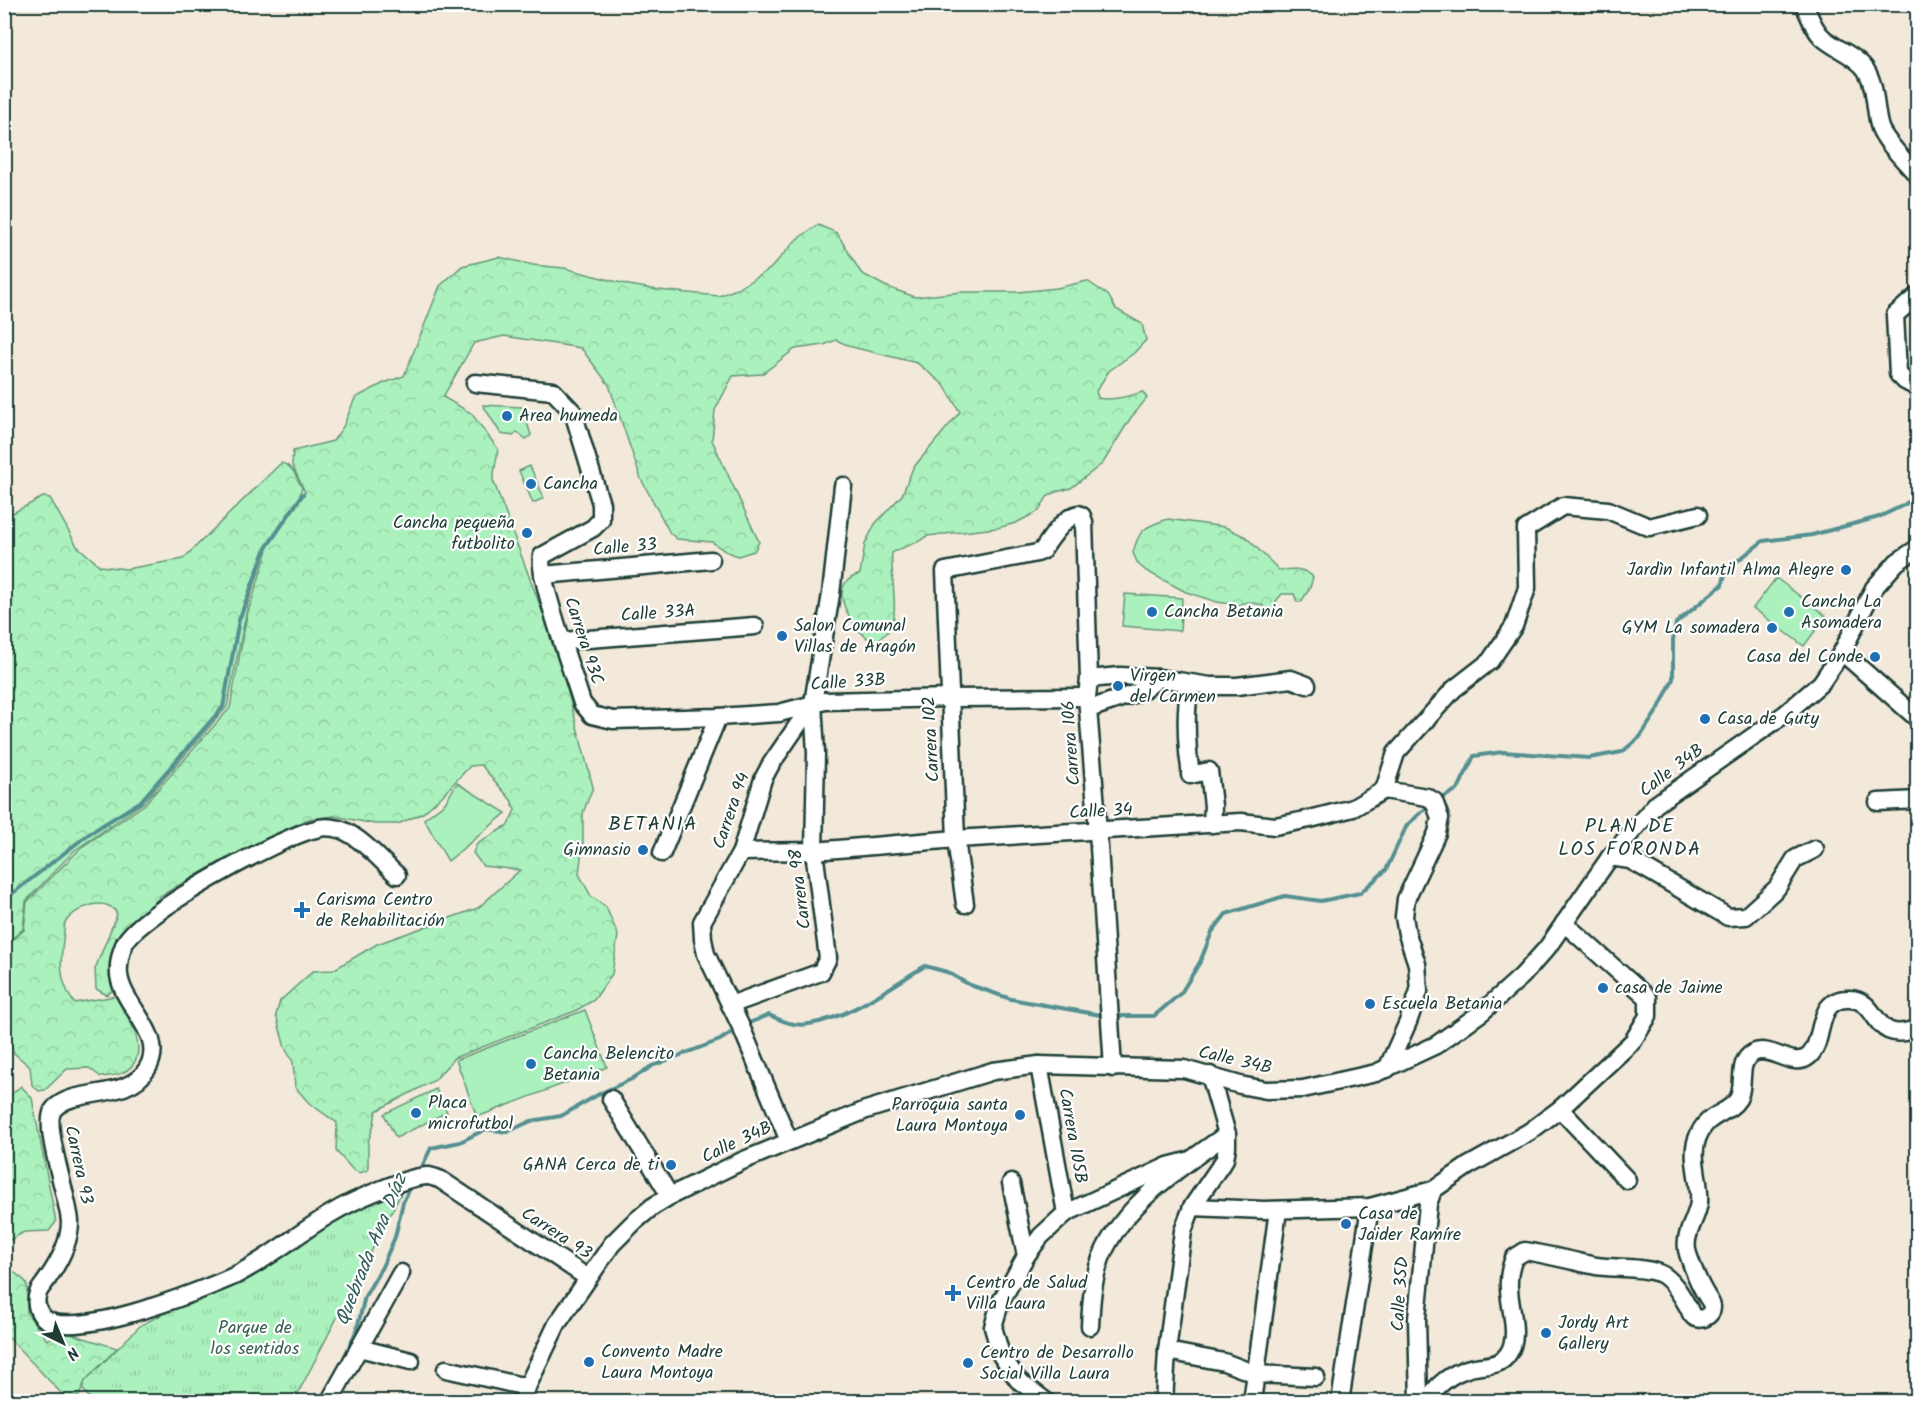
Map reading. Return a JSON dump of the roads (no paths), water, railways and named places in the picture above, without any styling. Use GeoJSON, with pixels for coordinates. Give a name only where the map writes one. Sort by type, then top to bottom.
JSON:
{"type":"FeatureCollection","features":[{"type":"Feature","properties":{"kind":"street"},"geometry":{"type":"LineString","coordinates":[[1804,4],[1822,37],[1850,55],[1865,69],[1873,86],[1881,131],[1917,176]]}},
{"type":"Feature","properties":{"kind":"street"},"geometry":{"type":"LineString","coordinates":[[1917,295],[1895,315],[1898,374],[1917,388]]}},
{"type":"Feature","properties":{"kind":"street","name":"Carrera 93C"},"geometry":{"type":"LineString","coordinates":[[476,383],[553,391],[573,412],[601,504],[601,520],[593,528],[542,556],[540,562],[582,703],[592,715],[613,720]]}},
{"type":"Feature","properties":{"kind":"street","name":"Carrera 94"},"geometry":{"type":"LineString","coordinates":[[789,1141],[736,1016],[706,954],[702,922],[741,852],[763,779],[813,703],[831,594],[843,486]]}},
{"type":"Feature","properties":{"kind":"street"},"geometry":{"type":"LineString","coordinates":[[1387,1069],[1419,992],[1417,964],[1404,917],[1406,899],[1437,833],[1440,818],[1434,801],[1427,797],[1384,790],[1396,753],[1454,689],[1490,661],[1514,626],[1527,588],[1526,529],[1563,506],[1608,510],[1649,527],[1698,515]]}},
{"type":"Feature","properties":{"kind":"street","name":"Carrera 102"},"geometry":{"type":"LineString","coordinates":[[965,903],[956,839],[945,572],[1038,553],[1074,514],[1082,516],[1084,522]]}},
{"type":"Feature","properties":{"kind":"street","name":"Carrera 106"},"geometry":{"type":"LineString","coordinates":[[1084,522],[1088,703],[1113,1068]]}},
{"type":"Feature","properties":{"kind":"street","name":"Calle 34B"},"geometry":{"type":"LineString","coordinates":[[525,1394],[557,1324],[588,1278],[612,1244],[652,1207],[670,1196],[789,1141],[866,1110],[993,1071],[1039,1065],[1184,1069],[1266,1090],[1303,1089],[1376,1073],[1436,1045],[1482,1012],[1522,976],[1547,948],[1610,857],[1655,805],[1785,714],[1821,682],[1842,652],[1874,588],[1897,562],[1917,548]]}},
{"type":"Feature","properties":{"kind":"street","name":"Calle 33"},"geometry":{"type":"LineString","coordinates":[[543,575],[711,560]]}},
{"type":"Feature","properties":{"kind":"street","name":"Calle 33A"},"geometry":{"type":"LineString","coordinates":[[563,641],[755,626]]}},
{"type":"Feature","properties":{"kind":"street"},"geometry":{"type":"LineString","coordinates":[[1842,652],[1917,719]]}},
{"type":"Feature","properties":{"kind":"street"},"geometry":{"type":"LineString","coordinates":[[1089,679],[1120,676],[1159,678],[1210,686],[1237,686],[1291,679],[1306,685]]}},
{"type":"Feature","properties":{"kind":"street","name":"Calle 33B"},"geometry":{"type":"LineString","coordinates":[[613,720],[778,713],[825,701],[950,698],[1088,703],[1142,691],[1159,678]]}},
{"type":"Feature","properties":{"kind":"street"},"geometry":{"type":"LineString","coordinates":[[1190,684],[1186,705],[1190,775],[1209,771],[1213,806],[1212,825]]}},
{"type":"Feature","properties":{"kind":"street","name":"Carrera 98"},"geometry":{"type":"LineString","coordinates":[[736,1016],[821,972],[828,958],[814,851],[816,753],[813,703]]}},
{"type":"Feature","properties":{"kind":"street"},"geometry":{"type":"LineString","coordinates":[[662,853],[718,717]]}},
{"type":"Feature","properties":{"kind":"street","name":"Calle 34"},"geometry":{"type":"LineString","coordinates":[[741,852],[814,851],[956,839],[1241,822],[1275,826],[1353,808],[1384,790]]}},
{"type":"Feature","properties":{"kind":"street"},"geometry":{"type":"LineString","coordinates":[[1878,802],[1917,800]]}},
{"type":"Feature","properties":{"kind":"street","name":"Carrera 93"},"geometry":{"type":"LineString","coordinates":[[397,875],[352,834],[336,828],[315,828],[275,846],[167,904],[135,929],[125,940],[119,960],[119,977],[153,1043],[154,1055],[147,1070],[131,1084],[101,1094],[63,1102],[51,1112],[49,1121],[51,1135],[70,1222],[62,1254],[38,1292],[36,1303],[40,1315],[48,1322],[67,1326],[88,1324],[132,1313],[202,1289],[234,1276],[267,1258],[332,1213],[408,1180],[426,1176],[441,1180],[588,1278]]}},
{"type":"Feature","properties":{"kind":"street"},"geometry":{"type":"LineString","coordinates":[[1610,857],[1630,860],[1728,917],[1746,916],[1777,888],[1795,859],[1815,849]]}},
{"type":"Feature","properties":{"kind":"street"},"geometry":{"type":"LineString","coordinates":[[1192,1207],[1278,1210],[1370,1207],[1433,1190],[1468,1166],[1529,1132],[1560,1109],[1633,1041],[1648,1016],[1648,998],[1564,923]]}},
{"type":"Feature","properties":{"kind":"street"},"geometry":{"type":"LineString","coordinates":[[1428,1401],[1437,1389],[1455,1373],[1472,1367],[1499,1363],[1507,1356],[1512,1347],[1514,1335],[1508,1282],[1510,1268],[1514,1258],[1525,1251],[1598,1266],[1636,1268],[1661,1274],[1670,1281],[1691,1315],[1697,1319],[1708,1316],[1712,1305],[1697,1280],[1686,1247],[1699,1205],[1696,1142],[1708,1120],[1737,1101],[1741,1093],[1743,1066],[1747,1059],[1753,1053],[1766,1050],[1798,1061],[1806,1059],[1816,1046],[1826,1011],[1843,999],[1861,1002],[1886,1030],[1895,1034],[1917,1028]]}},
{"type":"Feature","properties":{"kind":"street","name":"Carrera 105B"},"geometry":{"type":"LineString","coordinates":[[1039,1065],[1065,1213]]}},
{"type":"Feature","properties":{"kind":"street"},"geometry":{"type":"LineString","coordinates":[[1164,1401],[1167,1351],[1185,1224],[1192,1207],[1225,1159],[1227,1134],[1210,1075]]}},
{"type":"Feature","properties":{"kind":"street"},"geometry":{"type":"LineString","coordinates":[[611,1099],[670,1196]]}},
{"type":"Feature","properties":{"kind":"street"},"geometry":{"type":"LineString","coordinates":[[1560,1109],[1627,1180]]}},
{"type":"Feature","properties":{"kind":"street"},"geometry":{"type":"LineString","coordinates":[[1090,1326],[1098,1267],[1107,1244],[1125,1219],[1160,1185],[1227,1134]]}},
{"type":"Feature","properties":{"kind":"street","name":"Carrera 105B"},"geometry":{"type":"LineString","coordinates":[[1045,1401],[1018,1380],[1002,1355],[993,1328],[1000,1303],[1026,1256],[1041,1236],[1065,1213],[1168,1166],[1191,1160]]}},
{"type":"Feature","properties":{"kind":"street"},"geometry":{"type":"LineString","coordinates":[[1011,1183],[1026,1247],[1026,1256]]}},
{"type":"Feature","properties":{"kind":"street","name":"Calle 35D"},"geometry":{"type":"LineString","coordinates":[[1419,1401],[1417,1318],[1428,1204],[1433,1190]]}},
{"type":"Feature","properties":{"kind":"street"},"geometry":{"type":"LineString","coordinates":[[1340,1401],[1370,1207]]}},
{"type":"Feature","properties":{"kind":"street"},"geometry":{"type":"LineString","coordinates":[[1252,1401],[1278,1210]]}},
{"type":"Feature","properties":{"kind":"street"},"geometry":{"type":"LineString","coordinates":[[329,1401],[401,1273]]}},
{"type":"Feature","properties":{"kind":"street"},"geometry":{"type":"LineString","coordinates":[[359,1348],[411,1361]]}},
{"type":"Feature","properties":{"kind":"street"},"geometry":{"type":"LineString","coordinates":[[1167,1351],[1224,1362],[1256,1374],[1316,1377]]}},
{"type":"Feature","properties":{"kind":"street"},"geometry":{"type":"LineString","coordinates":[[446,1369],[525,1394]]}},
{"type":"Feature","properties":{"kind":"waterway"},"geometry":{"type":"LineString","coordinates":[[4,900],[90,833],[140,802],[223,707],[239,620],[266,548],[303,494]]}},
{"type":"Feature","properties":{"kind":"waterway","name":"Quebrada Ana Díaz"},"geometry":{"type":"LineString","coordinates":[[1437,801],[1458,789],[1474,756],[1503,752],[1589,758],[1622,752],[1640,737],[1659,708],[1673,679],[1673,640],[1676,623],[1722,585],[1727,569],[1763,541],[1812,535],[1879,517],[1904,505],[1918,495]]}},
{"type":"Feature","properties":{"kind":"waterway","name":"Quebrada Ana Díaz"},"geometry":{"type":"LineString","coordinates":[[1113,1016],[1154,1016],[1181,993],[1200,962],[1212,932],[1226,914],[1285,896],[1321,901],[1360,893],[1386,870],[1407,825],[1431,804]]}},
{"type":"Feature","properties":{"kind":"waterway","name":"Quebrada Ana Díaz"},"geometry":{"type":"LineString","coordinates":[[744,1025],[769,1015],[799,1025],[825,1020],[869,1001],[925,966],[947,972],[970,985],[1011,999],[1106,1016]]}},
{"type":"Feature","properties":{"kind":"waterway","name":"Quebrada Ana Díaz"},"geometry":{"type":"LineString","coordinates":[[419,1173],[431,1148],[460,1142],[486,1129],[507,1132],[531,1121],[561,1116],[652,1066],[720,1040],[737,1029]]}},
{"type":"Feature","properties":{"kind":"waterway","name":"Quebrada Ana Díaz"},"geometry":{"type":"LineString","coordinates":[[344,1358],[357,1329],[365,1296],[382,1267],[395,1237],[403,1202],[412,1184]]}},
{"type":"Feature","properties":{"kind":"place","name":"Area humeda"},"geometry":{"type":"Point","coordinates":[507,416]}},
{"type":"Feature","properties":{"kind":"place","name":"Cancha"},"geometry":{"type":"Point","coordinates":[531,484]}},
{"type":"Feature","properties":{"kind":"place","name":"Cancha pequeña futbolito"},"geometry":{"type":"Point","coordinates":[527,533]}},
{"type":"Feature","properties":{"kind":"place","name":"Jardìn Infantil Alma Alegre"},"geometry":{"type":"Point","coordinates":[1846,570]}},
{"type":"Feature","properties":{"kind":"place","name":"Cancha Betania"},"geometry":{"type":"Point","coordinates":[1152,612]}},
{"type":"Feature","properties":{"kind":"place","name":"Cancha La Asomadera"},"geometry":{"type":"Point","coordinates":[1789,612]}},
{"type":"Feature","properties":{"kind":"place","name":"GYM La somadera"},"geometry":{"type":"Point","coordinates":[1772,628]}},
{"type":"Feature","properties":{"kind":"place","name":"Salon Comunal Villas de Aragón"},"geometry":{"type":"Point","coordinates":[782,636]}},
{"type":"Feature","properties":{"kind":"place","name":"Casa del Conde"},"geometry":{"type":"Point","coordinates":[1875,657]}},
{"type":"Feature","properties":{"kind":"place","name":"Virgen del Carmen"},"geometry":{"type":"Point","coordinates":[1118,686]}},
{"type":"Feature","properties":{"kind":"place","name":"Casa de Guty"},"geometry":{"type":"Point","coordinates":[1705,719]}},
{"type":"Feature","properties":{"kind":"place","name":"Gimnasio"},"geometry":{"type":"Point","coordinates":[643,850]}},
{"type":"Feature","properties":{"kind":"place","name":"Carisma Centro de Rehabilitación"},"geometry":{"type":"Point","coordinates":[302,910]}},
{"type":"Feature","properties":{"kind":"place","name":"casa de Jaime"},"geometry":{"type":"Point","coordinates":[1603,988]}},
{"type":"Feature","properties":{"kind":"place","name":"Escuela Betania"},"geometry":{"type":"Point","coordinates":[1370,1004]}},
{"type":"Feature","properties":{"kind":"place","name":"Cancha Belencito Betania"},"geometry":{"type":"Point","coordinates":[531,1064]}},
{"type":"Feature","properties":{"kind":"place","name":"Placa microfutbol"},"geometry":{"type":"Point","coordinates":[416,1113]}},
{"type":"Feature","properties":{"kind":"place","name":"Parroquia santa Laura Montoya"},"geometry":{"type":"Point","coordinates":[1020,1115]}},
{"type":"Feature","properties":{"kind":"place","name":"GANA Cerca de ti"},"geometry":{"type":"Point","coordinates":[671,1165]}},
{"type":"Feature","properties":{"kind":"place","name":"Casa de Jaider Ramíre"},"geometry":{"type":"Point","coordinates":[1346,1224]}},
{"type":"Feature","properties":{"kind":"place","name":"Centro de Salud Villa Laura"},"geometry":{"type":"Point","coordinates":[953,1293]}},
{"type":"Feature","properties":{"kind":"place","name":"Jordy Art Gallery"},"geometry":{"type":"Point","coordinates":[1546,1333]}},
{"type":"Feature","properties":{"kind":"place","name":"Convento Madre Laura Montoya"},"geometry":{"type":"Point","coordinates":[589,1362]}},
{"type":"Feature","properties":{"kind":"place","name":"Centro de Desarrollo Social Villa Laura"},"geometry":{"type":"Point","coordinates":[968,1363]}},
{"type":"Feature","properties":{"kind":"district","name":"BETANIA"},"geometry":{"type":"Point","coordinates":[653,825]}},
{"type":"Feature","properties":{"kind":"district","name":"PLAN DE LOS FORONDA"},"geometry":{"type":"Point","coordinates":[1630,838]}},
{"type":"Feature","properties":{"kind":"park label","name":"Parque de los sentidos"},"geometry":{"type":"Point","coordinates":[255,1338]}}]}
